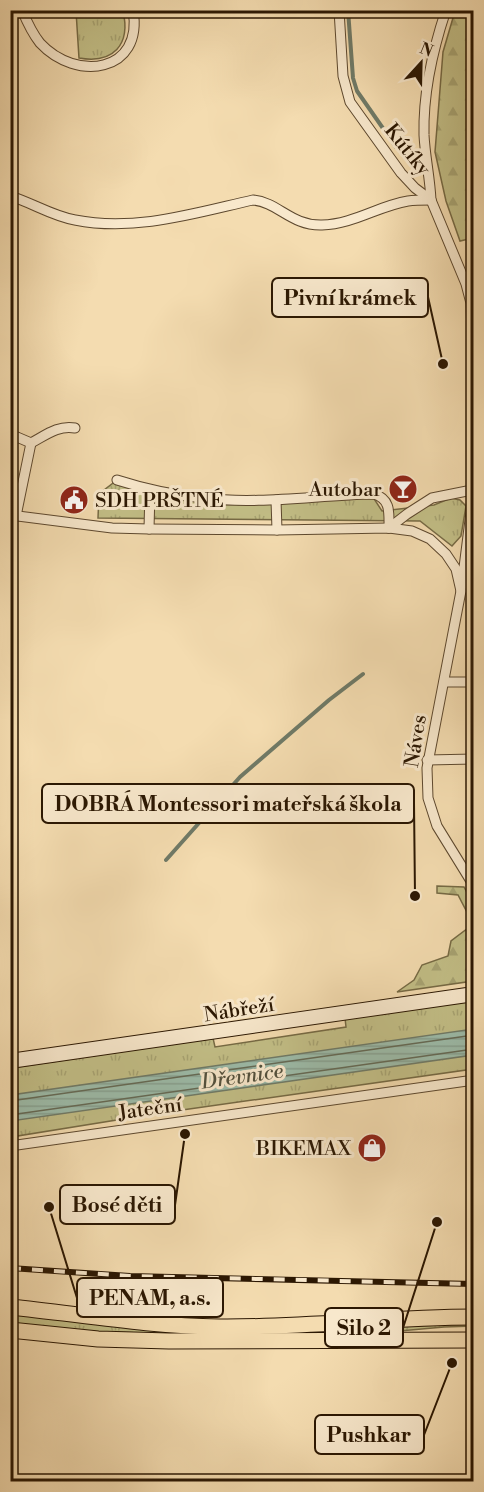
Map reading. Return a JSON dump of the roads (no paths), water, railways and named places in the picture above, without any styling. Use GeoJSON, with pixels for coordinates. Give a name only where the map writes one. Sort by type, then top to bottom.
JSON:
{"type":"FeatureCollection","features":[{"type":"Feature","properties":{"kind":"main road"},"geometry":{"type":"LineString","coordinates":[[10,1307],[167,1324],[218,1327],[342,1324],[430,1317],[474,1317]]}},
{"type":"Feature","properties":{"kind":"main road"},"geometry":{"type":"LineString","coordinates":[[10,1330],[98,1339],[169,1341],[474,1340]]}},
{"type":"Feature","properties":{"kind":"street"},"geometry":{"type":"LineString","coordinates":[[22,10],[27,24],[41,44],[72,64],[92,68],[108,64],[121,56],[130,44],[135,31],[133,10]]}},
{"type":"Feature","properties":{"kind":"street","name":"Kútíky"},"geometry":{"type":"LineString","coordinates":[[339,10],[344,82],[350,102],[401,173],[431,200],[466,284],[471,303],[474,398]]}},
{"type":"Feature","properties":{"kind":"street"},"geometry":{"type":"LineString","coordinates":[[10,196],[74,220],[113,222],[163,220],[253,200],[263,201],[298,221],[321,225],[354,220],[408,201],[431,200],[424,134],[426,102],[435,52],[446,10]]}},
{"type":"Feature","properties":{"kind":"street"},"geometry":{"type":"LineString","coordinates":[[10,434],[31,444],[53,430],[66,426],[75,428]]}},
{"type":"Feature","properties":{"kind":"street","name":"Náves"},"geometry":{"type":"LineString","coordinates":[[31,444],[13,516],[112,528],[277,530],[389,528],[412,531],[430,539],[446,554],[456,569],[460,591]]}},
{"type":"Feature","properties":{"kind":"street","name":"Náves"},"geometry":{"type":"LineString","coordinates":[[474,451],[472,512],[460,591],[427,760],[427,788],[432,813],[437,826],[474,886]]}},
{"type":"Feature","properties":{"kind":"street"},"geometry":{"type":"LineString","coordinates":[[117,480],[150,490],[205,499],[276,500],[374,494],[383,497],[388,505],[389,528]]}},
{"type":"Feature","properties":{"kind":"street"},"geometry":{"type":"LineString","coordinates":[[149,529],[150,490]]}},
{"type":"Feature","properties":{"kind":"street"},"geometry":{"type":"LineString","coordinates":[[389,528],[432,498],[472,490]]}},
{"type":"Feature","properties":{"kind":"street"},"geometry":{"type":"LineString","coordinates":[[276,500],[277,530]]}},
{"type":"Feature","properties":{"kind":"street"},"geometry":{"type":"LineString","coordinates":[[444,682],[474,682]]}},
{"type":"Feature","properties":{"kind":"street"},"geometry":{"type":"LineString","coordinates":[[427,760],[474,759]]}},
{"type":"Feature","properties":{"kind":"street","name":"Nábřeží"},"geometry":{"type":"LineString","coordinates":[[10,1061],[474,994]]}},
{"type":"Feature","properties":{"kind":"street","name":"Jateční"},"geometry":{"type":"LineString","coordinates":[[10,1146],[474,1080]]}},
{"type":"Feature","properties":{"kind":"street"},"geometry":{"type":"LineString","coordinates":[[452,1482],[474,1478]]}},
{"type":"Feature","properties":{"kind":"street"},"geometry":{"type":"LineString","coordinates":[[10,1480],[15,1482]]}},
{"type":"Feature","properties":{"kind":"water","name":"Dřevnice"},"geometry":{"type":"Polygon","coordinates":[[[473,1029],[473,1055],[11,1121],[11,1095],[473,1029]]]}},
{"type":"Feature","properties":{"kind":"waterway"},"geometry":{"type":"LineString","coordinates":[[348,10],[353,78],[357,91],[396,147]]}},
{"type":"Feature","properties":{"kind":"waterway"},"geometry":{"type":"LineString","coordinates":[[166,860],[240,777],[329,700],[363,674]]}},
{"type":"Feature","properties":{"kind":"railway"},"geometry":{"type":"LineString","coordinates":[[10,1268],[130,1276],[474,1284]]}},
{"type":"Feature","properties":{"kind":"place","name":"Pivní krámek"},"geometry":{"type":"Point","coordinates":[443,364]}},
{"type":"Feature","properties":{"kind":"place","name":"Autobar"},"geometry":{"type":"Point","coordinates":[403,489]}},
{"type":"Feature","properties":{"kind":"place","name":"SDH PRŠTNÉ"},"geometry":{"type":"Point","coordinates":[74,500]}},
{"type":"Feature","properties":{"kind":"place","name":"DOBRÁ Montessori mateřská škola"},"geometry":{"type":"Point","coordinates":[415,896]}},
{"type":"Feature","properties":{"kind":"place","name":"Bosé děti"},"geometry":{"type":"Point","coordinates":[185,1134]}},
{"type":"Feature","properties":{"kind":"place","name":"BIKEMAX"},"geometry":{"type":"Point","coordinates":[372,1148]}},
{"type":"Feature","properties":{"kind":"place","name":"PENAM, a.s."},"geometry":{"type":"Point","coordinates":[49,1207]}},
{"type":"Feature","properties":{"kind":"place","name":"Silo 2"},"geometry":{"type":"Point","coordinates":[437,1222]}},
{"type":"Feature","properties":{"kind":"place","name":"Pushkar"},"geometry":{"type":"Point","coordinates":[452,1363]}}]}
